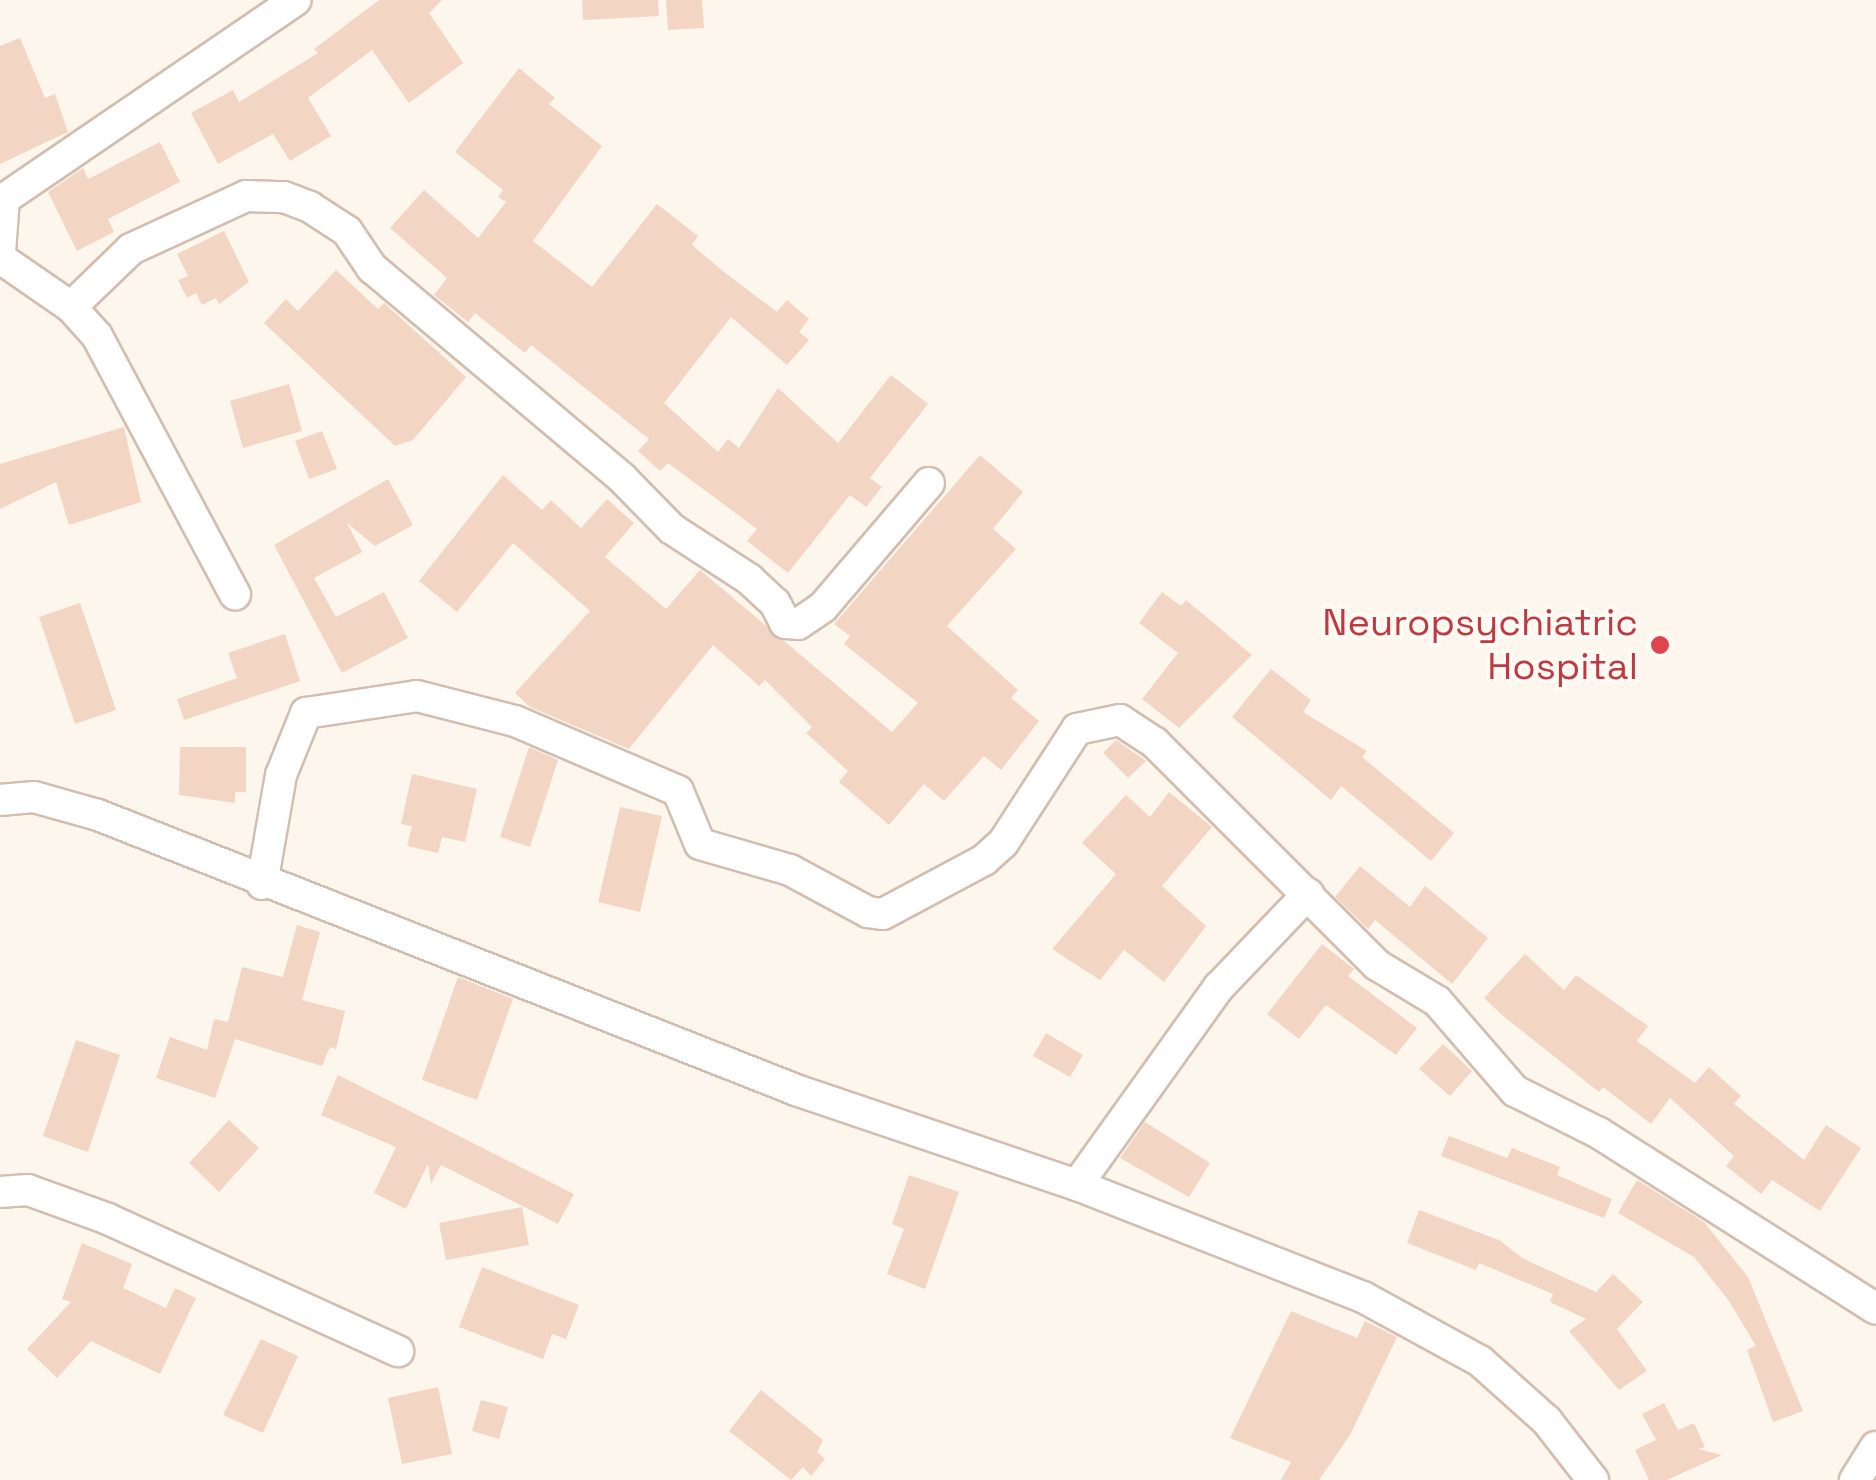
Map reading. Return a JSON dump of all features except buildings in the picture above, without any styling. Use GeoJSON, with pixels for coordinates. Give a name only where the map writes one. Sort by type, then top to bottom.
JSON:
{"type":"FeatureCollection","features":[{"type":"Feature","properties":{"kind":"street"},"geometry":{"type":"LineString","coordinates":[[236,594],[97,336],[70,307],[0,256],[4,199],[296,0]]}},
{"type":"Feature","properties":{"kind":"street"},"geometry":{"type":"LineString","coordinates":[[70,307],[132,249],[246,196],[284,197],[310,207],[347,231],[372,268],[622,478],[672,529],[748,579],[776,604],[785,623],[798,624],[823,607],[930,482]]}},
{"type":"Feature","properties":{"kind":"street"},"geometry":{"type":"LineString","coordinates":[[262,884],[281,775],[306,713],[417,696],[515,721],[678,792],[700,844],[790,870],[883,914],[984,860],[1003,843],[1077,729],[1120,720],[1155,744],[1377,965],[1437,1001],[1515,1090],[1598,1133],[1876,1310]]}},
{"type":"Feature","properties":{"kind":"street"},"geometry":{"type":"LineString","coordinates":[[0,800],[34,796],[98,815],[262,884],[796,1090],[1078,1185],[1293,1268],[1427,1328],[1480,1361],[1547,1421],[1592,1480]]}},
{"type":"Feature","properties":{"kind":"street"},"geometry":{"type":"LineString","coordinates":[[1078,1185],[1219,987],[1308,894]]}},
{"type":"Feature","properties":{"kind":"street"},"geometry":{"type":"LineString","coordinates":[[0,1192],[28,1190],[90,1212],[270,1288],[398,1352]]}},
{"type":"Feature","properties":{"kind":"street"},"geometry":{"type":"LineString","coordinates":[[1855,1480],[1876,1447]]}},
{"type":"Feature","properties":{"kind":"place","name":"Neuropsychiatric Hospital"},"geometry":{"type":"Point","coordinates":[1660,645]}}]}
